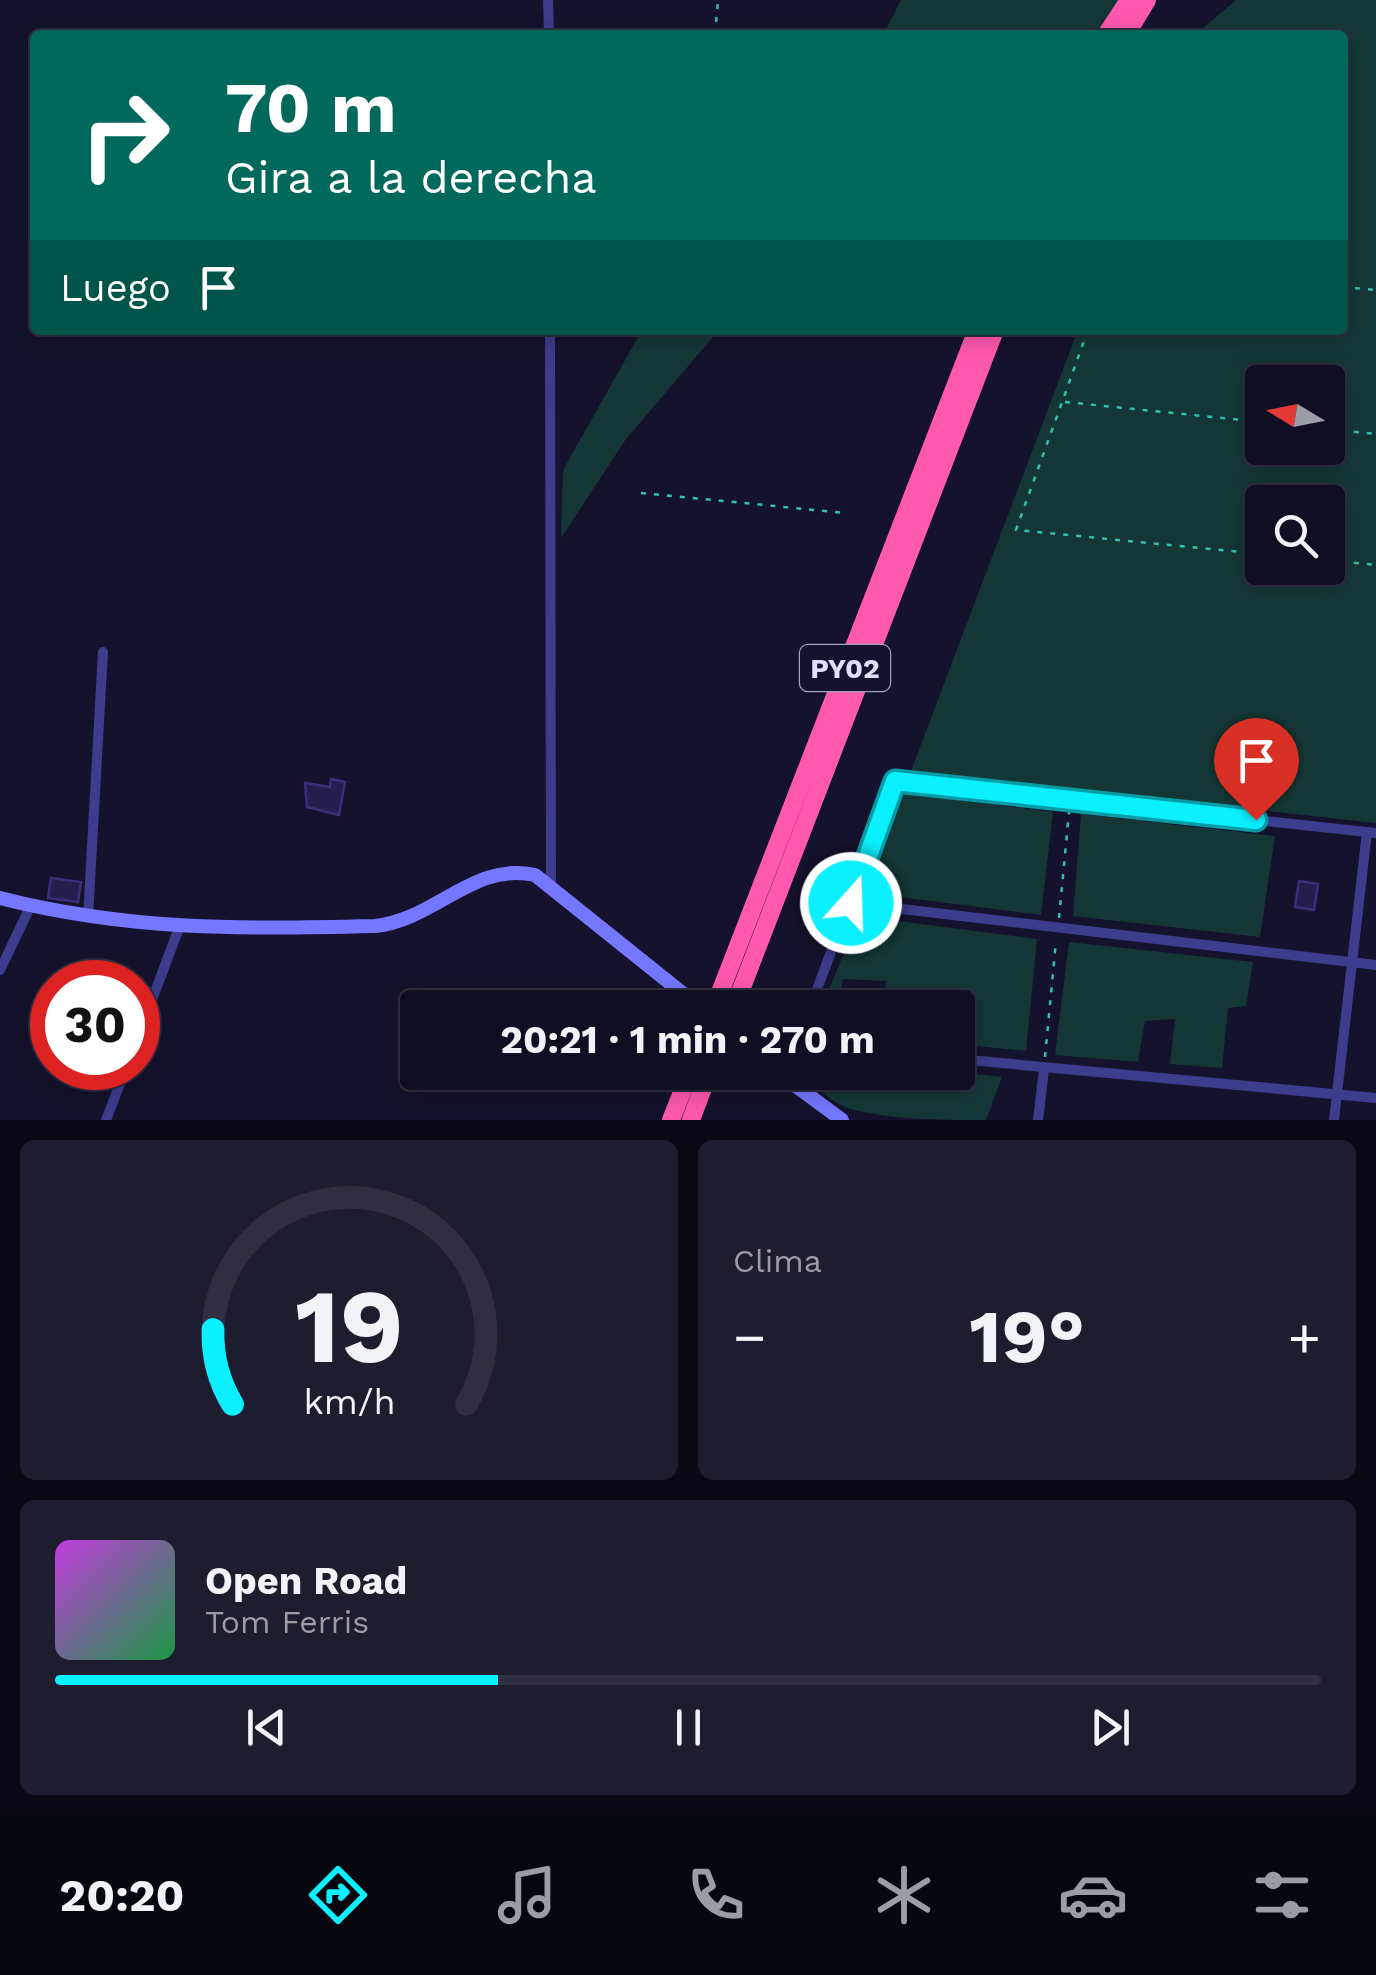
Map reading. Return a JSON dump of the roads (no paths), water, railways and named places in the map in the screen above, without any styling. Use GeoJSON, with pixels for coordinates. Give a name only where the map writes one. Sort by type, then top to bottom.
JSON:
{"type":"FeatureCollection","features":[{"type":"Feature","properties":{"kind":"highway"},"geometry":{"type":"LineString","coordinates":[[1109,30],[1128,0]]}},
{"type":"Feature","properties":{"kind":"highway"},"geometry":{"type":"LineString","coordinates":[[1129,30],[1146,0]]}},
{"type":"Feature","properties":{"kind":"highway","name":"PY02"},"geometry":{"type":"LineString","coordinates":[[721,990],[975,335]]}},
{"type":"Feature","properties":{"kind":"highway","name":"PY02"},"geometry":{"type":"LineString","coordinates":[[741,990],[993,335]]}},
{"type":"Feature","properties":{"kind":"highway"},"geometry":{"type":"LineString","coordinates":[[671,1120],[683,1090]]}},
{"type":"Feature","properties":{"kind":"highway"},"geometry":{"type":"LineString","coordinates":[[691,1120],[702,1090]]}},
{"type":"Feature","properties":{"kind":"street"},"geometry":{"type":"LineString","coordinates":[[548,0],[549,30]]}},
{"type":"Feature","properties":{"kind":"street"},"geometry":{"type":"LineString","coordinates":[[550,335],[551,889]]}},
{"type":"Feature","properties":{"kind":"street"},"geometry":{"type":"LineString","coordinates":[[88,917],[104,652]]}},
{"type":"Feature","properties":{"kind":"street"},"geometry":{"type":"LineString","coordinates":[[817,990],[895,781],[1371,833],[1334,1120]]}},
{"type":"Feature","properties":{"kind":"street"},"geometry":{"type":"LineString","coordinates":[[0,898],[88,917],[180,928],[398,924],[494,872],[512,870],[534,874],[677,990]]}},
{"type":"Feature","properties":{"kind":"street"},"geometry":{"type":"LineString","coordinates":[[851,903],[1376,965]]}},
{"type":"Feature","properties":{"kind":"street"},"geometry":{"type":"LineString","coordinates":[[0,970],[31,906]]}},
{"type":"Feature","properties":{"kind":"street"},"geometry":{"type":"LineString","coordinates":[[160,980],[180,928]]}},
{"type":"Feature","properties":{"kind":"street"},"geometry":{"type":"LineString","coordinates":[[975,1060],[1376,1098]]}},
{"type":"Feature","properties":{"kind":"street"},"geometry":{"type":"LineString","coordinates":[[1038,1120],[1044,1069]]}},
{"type":"Feature","properties":{"kind":"street"},"geometry":{"type":"LineString","coordinates":[[106,1120],[118,1090]]}},
{"type":"Feature","properties":{"kind":"street"},"geometry":{"type":"LineString","coordinates":[[803,1090],[842,1120]]}}]}
